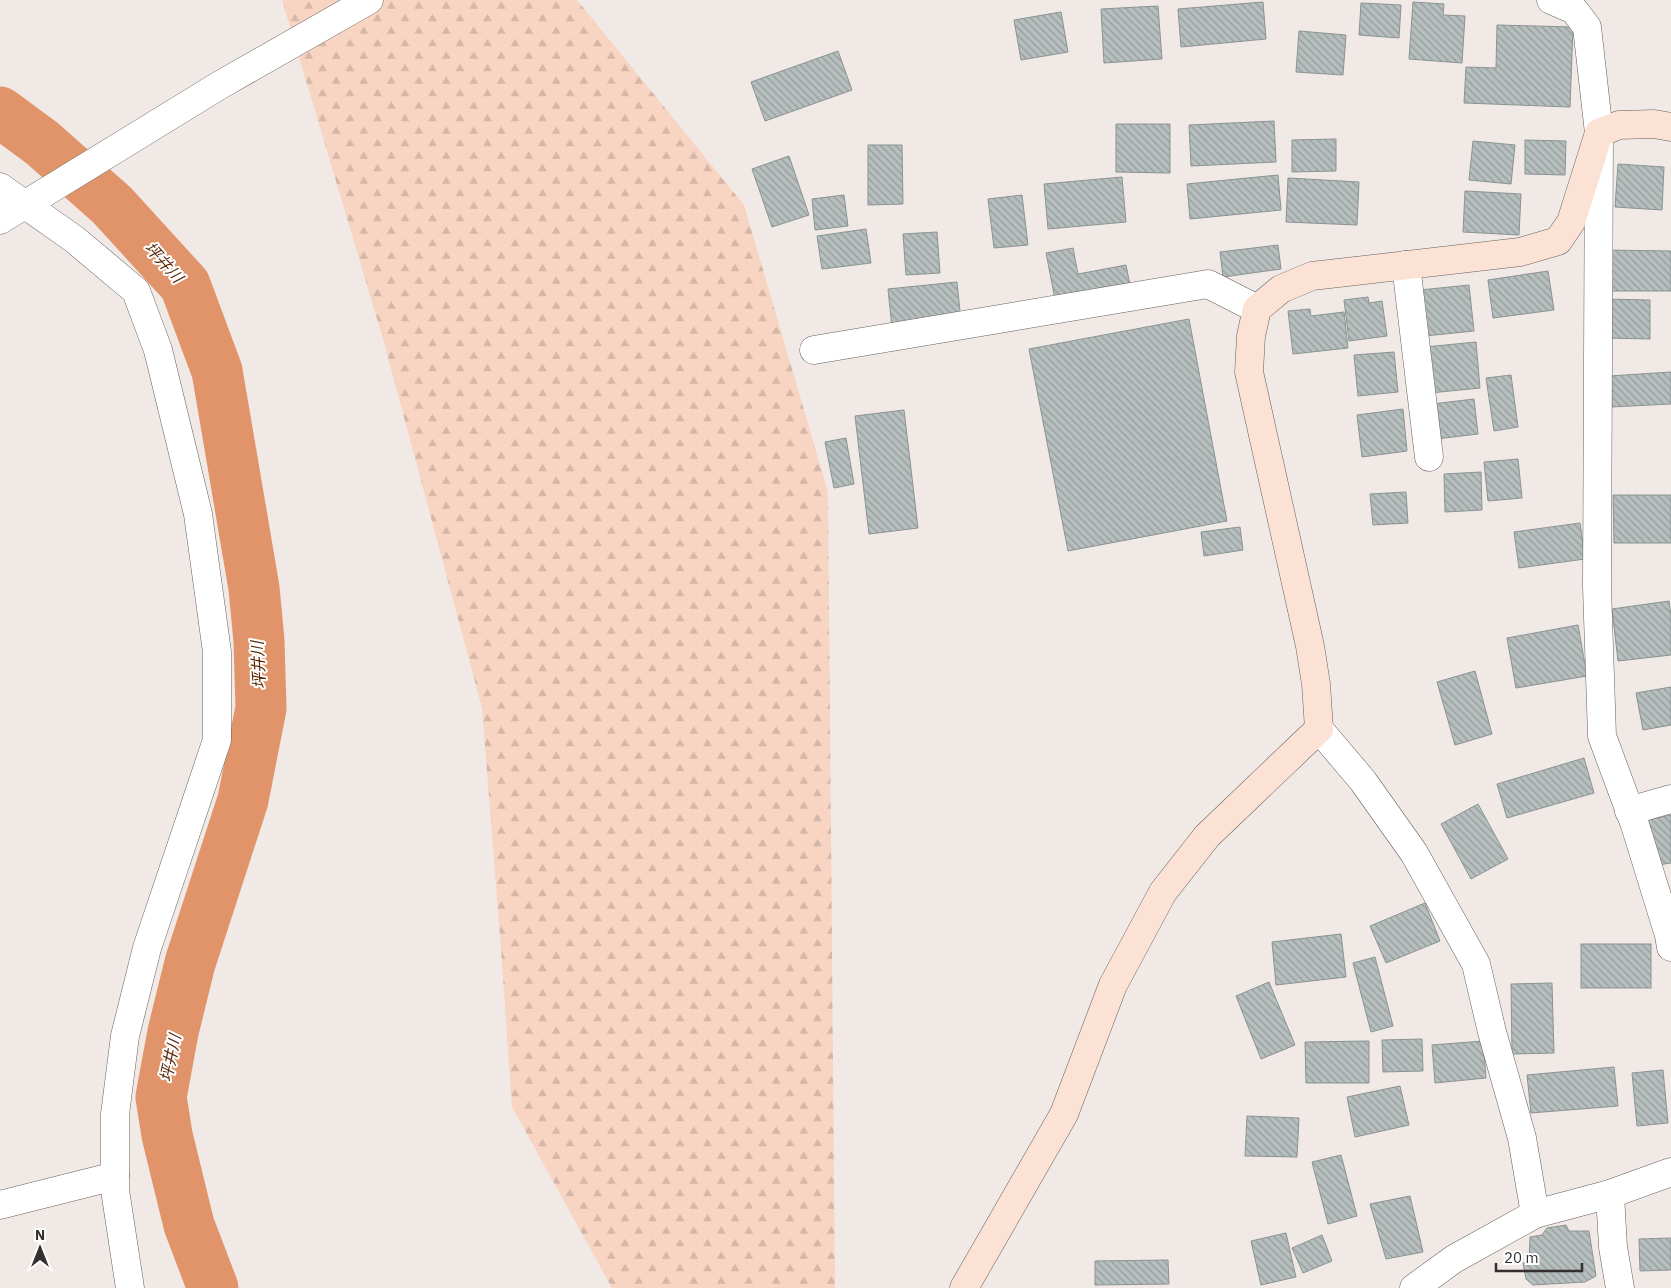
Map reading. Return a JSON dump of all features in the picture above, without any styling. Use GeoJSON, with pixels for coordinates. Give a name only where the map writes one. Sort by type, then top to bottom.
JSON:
{"type":"FeatureCollection","features":[{"type":"Feature","properties":{"kind":"street"},"geometry":{"type":"LineString","coordinates":[[0,220],[220,85],[369,0]]}},
{"type":"Feature","properties":{"kind":"street"},"geometry":{"type":"LineString","coordinates":[[1552,0],[1574,10],[1587,27],[1599,133],[1597,588],[1602,736],[1629,811],[1669,935],[1671,948]]}},
{"type":"Feature","properties":{"kind":"street"},"geometry":{"type":"LineString","coordinates":[[1599,133],[1619,125],[1654,124],[1671,127]]}},
{"type":"Feature","properties":{"kind":"street"},"geometry":{"type":"LineString","coordinates":[[1536,1214],[1522,1138],[1492,1032],[1476,964],[1414,854],[1363,781],[1319,729],[1316,684],[1310,646],[1249,372],[1251,336],[1257,309],[1281,289],[1312,276],[1520,252],[1558,241],[1571,222],[1599,133]]}},
{"type":"Feature","properties":{"kind":"street"},"geometry":{"type":"LineString","coordinates":[[0,187],[74,239],[136,291],[158,350],[198,514],[217,652],[217,740],[147,948],[125,1036],[115,1114],[115,1190],[130,1288]]}},
{"type":"Feature","properties":{"kind":"street"},"geometry":{"type":"LineString","coordinates":[[1406,265],[1429,457]]}},
{"type":"Feature","properties":{"kind":"street"},"geometry":{"type":"LineString","coordinates":[[814,350],[1208,284],[1257,309]]}},
{"type":"Feature","properties":{"kind":"street"},"geometry":{"type":"LineString","coordinates":[[964,1288],[1064,1114],[1113,985],[1163,892],[1207,836],[1319,729]]}},
{"type":"Feature","properties":{"kind":"street"},"geometry":{"type":"LineString","coordinates":[[1629,811],[1671,798]]}},
{"type":"Feature","properties":{"kind":"street"},"geometry":{"type":"LineString","coordinates":[[1414,1288],[1454,1259],[1536,1214],[1610,1194],[1671,1172]]}},
{"type":"Feature","properties":{"kind":"street"},"geometry":{"type":"LineString","coordinates":[[0,1205],[115,1176]]}},
{"type":"Feature","properties":{"kind":"street"},"geometry":{"type":"LineString","coordinates":[[1610,1194],[1613,1247],[1620,1288]]}},
{"type":"Feature","properties":{"kind":"green space"},"geometry":{"type":"Polygon","coordinates":[[[282,0],[577,0],[744,205],[828,492],[835,1288],[612,1288],[512,1107],[482,708],[383,339],[282,0]]]}},
{"type":"Feature","properties":{"kind":"building"},"geometry":{"type":"Polygon","coordinates":[[[1263,2],[1266,39],[1181,47],[1178,9],[1263,2]]]}},
{"type":"Feature","properties":{"kind":"building"},"geometry":{"type":"Polygon","coordinates":[[[1413,2],[1444,4],[1443,15],[1465,16],[1462,63],[1409,59],[1413,2]]]}},
{"type":"Feature","properties":{"kind":"building"},"geometry":{"type":"Polygon","coordinates":[[[1361,3],[1401,5],[1399,38],[1359,35],[1361,3]]]}},
{"type":"Feature","properties":{"kind":"building"},"geometry":{"type":"Polygon","coordinates":[[[1158,6],[1162,59],[1104,63],[1101,9],[1158,6]]]}},
{"type":"Feature","properties":{"kind":"building"},"geometry":{"type":"Polygon","coordinates":[[[1061,12],[1068,52],[1021,60],[1014,20],[1061,12]]]}},
{"type":"Feature","properties":{"kind":"building"},"geometry":{"type":"Polygon","coordinates":[[[1497,25],[1573,27],[1570,107],[1464,103],[1466,67],[1496,68],[1497,25]]]}},
{"type":"Feature","properties":{"kind":"building"},"geometry":{"type":"Polygon","coordinates":[[[1299,31],[1346,35],[1343,75],[1296,72],[1299,31]]]}},
{"type":"Feature","properties":{"kind":"building"},"geometry":{"type":"Polygon","coordinates":[[[838,51],[852,90],[765,121],[751,82],[838,51]]]}},
{"type":"Feature","properties":{"kind":"building"},"geometry":{"type":"Polygon","coordinates":[[[1274,121],[1276,162],[1191,166],[1189,125],[1274,121]]]}},
{"type":"Feature","properties":{"kind":"building"},"geometry":{"type":"Polygon","coordinates":[[[1116,124],[1170,124],[1170,173],[1116,172],[1116,124]]]}},
{"type":"Feature","properties":{"kind":"building"},"geometry":{"type":"Polygon","coordinates":[[[1336,139],[1336,171],[1292,172],[1292,140],[1336,139]]]}},
{"type":"Feature","properties":{"kind":"building"},"geometry":{"type":"Polygon","coordinates":[[[1525,140],[1566,141],[1565,175],[1525,174],[1525,140]]]}},
{"type":"Feature","properties":{"kind":"building"},"geometry":{"type":"Polygon","coordinates":[[[1473,141],[1515,145],[1511,184],[1469,180],[1473,141]]]}},
{"type":"Feature","properties":{"kind":"building"},"geometry":{"type":"Polygon","coordinates":[[[868,145],[902,145],[903,204],[868,205],[868,145]]]}},
{"type":"Feature","properties":{"kind":"building"},"geometry":{"type":"Polygon","coordinates":[[[789,156],[809,215],[772,227],[752,169],[789,156]]]}},
{"type":"Feature","properties":{"kind":"building"},"geometry":{"type":"Polygon","coordinates":[[[1618,164],[1664,167],[1662,210],[1615,207],[1618,164]]]}},
{"type":"Feature","properties":{"kind":"building"},"geometry":{"type":"Polygon","coordinates":[[[1278,175],[1281,210],[1190,219],[1187,184],[1278,175]]]}},
{"type":"Feature","properties":{"kind":"building"},"geometry":{"type":"Polygon","coordinates":[[[1122,177],[1126,222],[1048,229],[1044,184],[1122,177]]]}},
{"type":"Feature","properties":{"kind":"building"},"geometry":{"type":"Polygon","coordinates":[[[1288,178],[1359,182],[1357,225],[1286,222],[1288,178]]]}},
{"type":"Feature","properties":{"kind":"building"},"geometry":{"type":"Polygon","coordinates":[[[1465,191],[1521,194],[1519,235],[1463,232],[1465,191]]]}},
{"type":"Feature","properties":{"kind":"building"},"geometry":{"type":"Polygon","coordinates":[[[844,195],[848,226],[815,230],[812,199],[844,195]]]}},
{"type":"Feature","properties":{"kind":"building"},"geometry":{"type":"Polygon","coordinates":[[[1022,195],[1028,245],[994,248],[988,199],[1022,195]]]}},
{"type":"Feature","properties":{"kind":"building"},"geometry":{"type":"Polygon","coordinates":[[[866,229],[871,263],[822,269],[817,236],[866,229]]]}},
{"type":"Feature","properties":{"kind":"building"},"geometry":{"type":"Polygon","coordinates":[[[937,232],[940,273],[906,275],[903,234],[937,232]]]}},
{"type":"Feature","properties":{"kind":"building"},"geometry":{"type":"Polygon","coordinates":[[[1278,245],[1281,269],[1223,277],[1220,252],[1278,245]]]}},
{"type":"Feature","properties":{"kind":"building"},"geometry":{"type":"Polygon","coordinates":[[[1073,248],[1078,274],[1126,265],[1131,290],[1056,304],[1046,253],[1073,248]]]}},
{"type":"Feature","properties":{"kind":"building"},"geometry":{"type":"Polygon","coordinates":[[[1603,250],[1671,251],[1671,291],[1603,291],[1603,250]]]}},
{"type":"Feature","properties":{"kind":"building"},"geometry":{"type":"Polygon","coordinates":[[[1548,271],[1554,310],[1493,318],[1488,280],[1548,271]]]}},
{"type":"Feature","properties":{"kind":"building"},"geometry":{"type":"Polygon","coordinates":[[[957,282],[961,321],[892,328],[888,289],[957,282]]]}},
{"type":"Feature","properties":{"kind":"building"},"geometry":{"type":"Polygon","coordinates":[[[1469,285],[1474,331],[1425,336],[1420,290],[1469,285]]]}},
{"type":"Feature","properties":{"kind":"building"},"geometry":{"type":"Polygon","coordinates":[[[1368,297],[1369,303],[1382,301],[1387,336],[1349,341],[1344,300],[1368,297]]]}},
{"type":"Feature","properties":{"kind":"building"},"geometry":{"type":"Polygon","coordinates":[[[1605,299],[1650,300],[1650,339],[1604,338],[1605,299]]]}},
{"type":"Feature","properties":{"kind":"building"},"geometry":{"type":"Polygon","coordinates":[[[1310,309],[1311,316],[1344,312],[1348,348],[1293,354],[1288,311],[1310,309]]]}},
{"type":"Feature","properties":{"kind":"building"},"geometry":{"type":"Polygon","coordinates":[[[1189,319],[1227,521],[1068,551],[1029,349],[1189,319]]]}},
{"type":"Feature","properties":{"kind":"building"},"geometry":{"type":"Polygon","coordinates":[[[1476,342],[1480,388],[1430,393],[1425,347],[1476,342]]]}},
{"type":"Feature","properties":{"kind":"building"},"geometry":{"type":"Polygon","coordinates":[[[1394,352],[1398,392],[1358,396],[1354,355],[1394,352]]]}},
{"type":"Feature","properties":{"kind":"building"},"geometry":{"type":"Polygon","coordinates":[[[1671,372],[1671,404],[1611,407],[1609,376],[1671,372]]]}},
{"type":"Feature","properties":{"kind":"building"},"geometry":{"type":"Polygon","coordinates":[[[1511,375],[1518,427],[1494,431],[1486,378],[1511,375]]]}},
{"type":"Feature","properties":{"kind":"building"},"geometry":{"type":"Polygon","coordinates":[[[1474,399],[1478,434],[1436,439],[1432,404],[1474,399]]]}},
{"type":"Feature","properties":{"kind":"building"},"geometry":{"type":"Polygon","coordinates":[[[1403,409],[1407,451],[1362,457],[1357,415],[1403,409]]]}},
{"type":"Feature","properties":{"kind":"building"},"geometry":{"type":"Polygon","coordinates":[[[904,410],[918,528],[869,534],[855,416],[904,410]]]}},
{"type":"Feature","properties":{"kind":"building"},"geometry":{"type":"Polygon","coordinates":[[[846,438],[854,484],[834,488],[825,442],[846,438]]]}},
{"type":"Feature","properties":{"kind":"building"},"geometry":{"type":"Polygon","coordinates":[[[1518,459],[1522,498],[1488,501],[1484,462],[1518,459]]]}},
{"type":"Feature","properties":{"kind":"building"},"geometry":{"type":"Polygon","coordinates":[[[1481,472],[1482,510],[1445,512],[1444,474],[1481,472]]]}},
{"type":"Feature","properties":{"kind":"building"},"geometry":{"type":"Polygon","coordinates":[[[1406,492],[1408,523],[1373,525],[1370,494],[1406,492]]]}},
{"type":"Feature","properties":{"kind":"building"},"geometry":{"type":"Polygon","coordinates":[[[1613,495],[1671,495],[1671,543],[1614,543],[1613,495]]]}},
{"type":"Feature","properties":{"kind":"building"},"geometry":{"type":"Polygon","coordinates":[[[1580,523],[1585,559],[1519,568],[1514,532],[1580,523]]]}},
{"type":"Feature","properties":{"kind":"building"},"geometry":{"type":"Polygon","coordinates":[[[1240,527],[1243,550],[1204,556],[1201,532],[1240,527]]]}},
{"type":"Feature","properties":{"kind":"building"},"geometry":{"type":"Polygon","coordinates":[[[1669,601],[1671,655],[1618,661],[1612,609],[1669,601]]]}},
{"type":"Feature","properties":{"kind":"building"},"geometry":{"type":"Polygon","coordinates":[[[1578,625],[1587,676],[1516,688],[1507,638],[1578,625]]]}},
{"type":"Feature","properties":{"kind":"building"},"geometry":{"type":"Polygon","coordinates":[[[1475,671],[1492,734],[1455,745],[1437,682],[1475,671]]]}},
{"type":"Feature","properties":{"kind":"building"},"geometry":{"type":"Polygon","coordinates":[[[1671,687],[1671,725],[1643,730],[1636,693],[1671,687]]]}},
{"type":"Feature","properties":{"kind":"building"},"geometry":{"type":"Polygon","coordinates":[[[1584,758],[1594,793],[1507,818],[1497,784],[1584,758]]]}},
{"type":"Feature","properties":{"kind":"building"},"geometry":{"type":"Polygon","coordinates":[[[1478,804],[1508,859],[1471,879],[1441,824],[1478,804]]]}},
{"type":"Feature","properties":{"kind":"building"},"geometry":{"type":"Polygon","coordinates":[[[1671,815],[1671,863],[1658,865],[1648,820],[1671,815]]]}},
{"type":"Feature","properties":{"kind":"building"},"geometry":{"type":"Polygon","coordinates":[[[1425,903],[1440,941],[1386,963],[1370,926],[1425,903]]]}},
{"type":"Feature","properties":{"kind":"building"},"geometry":{"type":"Polygon","coordinates":[[[1341,934],[1346,977],[1276,985],[1272,942],[1341,934]]]}},
{"type":"Feature","properties":{"kind":"building"},"geometry":{"type":"Polygon","coordinates":[[[1581,944],[1651,944],[1651,988],[1581,988],[1581,944]]]}},
{"type":"Feature","properties":{"kind":"building"},"geometry":{"type":"Polygon","coordinates":[[[1375,957],[1393,1026],[1371,1032],[1353,963],[1375,957]]]}},
{"type":"Feature","properties":{"kind":"building"},"geometry":{"type":"Polygon","coordinates":[[[1269,982],[1295,1045],[1261,1059],[1236,996],[1269,982]]]}},
{"type":"Feature","properties":{"kind":"building"},"geometry":{"type":"Polygon","coordinates":[[[1552,983],[1554,1053],[1512,1054],[1511,984],[1552,983]]]}},
{"type":"Feature","properties":{"kind":"building"},"geometry":{"type":"Polygon","coordinates":[[[1422,1039],[1423,1071],[1383,1072],[1382,1040],[1422,1039]]]}},
{"type":"Feature","properties":{"kind":"building"},"geometry":{"type":"Polygon","coordinates":[[[1369,1041],[1369,1083],[1306,1083],[1305,1042],[1369,1041]]]}},
{"type":"Feature","properties":{"kind":"building"},"geometry":{"type":"Polygon","coordinates":[[[1483,1041],[1486,1078],[1435,1083],[1432,1045],[1483,1041]]]}},
{"type":"Feature","properties":{"kind":"building"},"geometry":{"type":"Polygon","coordinates":[[[1614,1067],[1618,1106],[1531,1113],[1527,1075],[1614,1067]]]}},
{"type":"Feature","properties":{"kind":"building"},"geometry":{"type":"Polygon","coordinates":[[[1663,1070],[1668,1123],[1637,1126],[1632,1073],[1663,1070]]]}},
{"type":"Feature","properties":{"kind":"building"},"geometry":{"type":"Polygon","coordinates":[[[1400,1086],[1409,1125],[1355,1137],[1347,1097],[1400,1086]]]}},
{"type":"Feature","properties":{"kind":"building"},"geometry":{"type":"Polygon","coordinates":[[[1247,1116],[1299,1118],[1297,1157],[1245,1156],[1247,1116]]]}},
{"type":"Feature","properties":{"kind":"building"},"geometry":{"type":"Polygon","coordinates":[[[1341,1155],[1357,1216],[1328,1224],[1312,1162],[1341,1155]]]}},
{"type":"Feature","properties":{"kind":"building"},"geometry":{"type":"Polygon","coordinates":[[[1410,1196],[1423,1252],[1386,1259],[1370,1204],[1410,1196]]]}},
{"type":"Feature","properties":{"kind":"building"},"geometry":{"type":"Polygon","coordinates":[[[1566,1225],[1569,1231],[1589,1231],[1596,1276],[1585,1282],[1533,1285],[1526,1279],[1523,1263],[1529,1263],[1530,1237],[1542,1235],[1547,1228],[1566,1225]]]}},
{"type":"Feature","properties":{"kind":"building"},"geometry":{"type":"Polygon","coordinates":[[[1286,1233],[1296,1277],[1261,1285],[1251,1241],[1286,1233]]]}},
{"type":"Feature","properties":{"kind":"building"},"geometry":{"type":"Polygon","coordinates":[[[1322,1235],[1332,1261],[1303,1273],[1292,1248],[1322,1235]]]}},
{"type":"Feature","properties":{"kind":"building"},"geometry":{"type":"Polygon","coordinates":[[[1671,1238],[1671,1270],[1640,1271],[1639,1239],[1671,1238]]]}},
{"type":"Feature","properties":{"kind":"building"},"geometry":{"type":"Polygon","coordinates":[[[1168,1260],[1169,1284],[1095,1285],[1095,1261],[1168,1260]]]}},
{"type":"Feature","properties":{"kind":"waterway","name":"坪井川"},"geometry":{"type":"LineString","coordinates":[[0,112],[42,143],[112,205],[185,285],[217,371],[254,588],[259,641],[261,708],[243,800],[190,963],[173,1032],[161,1097],[167,1135],[189,1225],[213,1288]]}}]}
